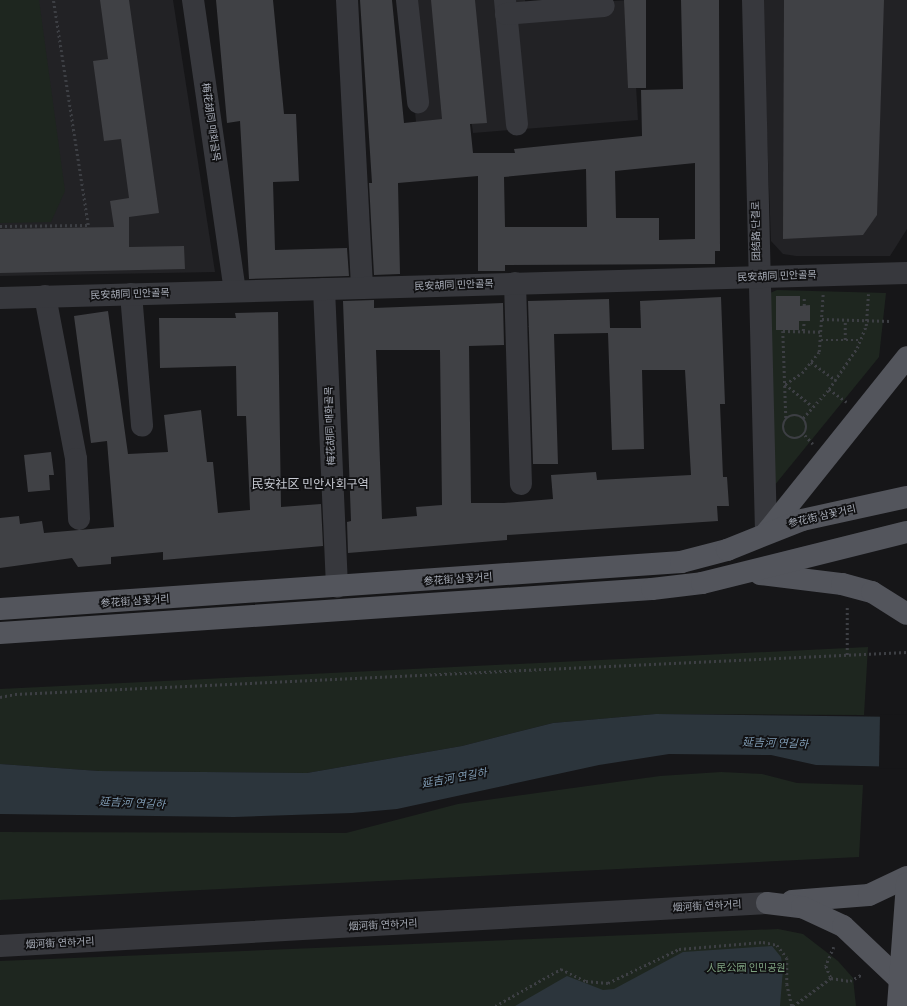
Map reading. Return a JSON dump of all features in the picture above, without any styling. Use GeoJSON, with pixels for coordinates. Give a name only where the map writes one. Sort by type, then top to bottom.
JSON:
{"type":"FeatureCollection","features":[{"type":"Feature","properties":{"kind":"main road"},"geometry":{"type":"LineString","coordinates":[[766,533],[907,357]]}},
{"type":"Feature","properties":{"kind":"main road","name":"参花街 삼꽃거리"},"geometry":{"type":"LineString","coordinates":[[0,609],[681,562],[727,550],[766,533],[802,520],[907,497]]}},
{"type":"Feature","properties":{"kind":"main road"},"geometry":{"type":"LineString","coordinates":[[0,633],[652,589],[746,573],[907,532]]}},
{"type":"Feature","properties":{"kind":"main road"},"geometry":{"type":"LineString","coordinates":[[746,573],[842,584],[872,592],[907,614]]}},
{"type":"Feature","properties":{"kind":"main road"},"geometry":{"type":"LineString","coordinates":[[767,903],[869,895],[907,876]]}},
{"type":"Feature","properties":{"kind":"main road"},"geometry":{"type":"LineString","coordinates":[[898,1006],[907,883]]}},
{"type":"Feature","properties":{"kind":"main road"},"geometry":{"type":"LineString","coordinates":[[767,903],[802,907],[843,926],[900,980]]}},
{"type":"Feature","properties":{"kind":"street","name":"梅花胡同 매화골목"},"geometry":{"type":"LineString","coordinates":[[193,0],[235,291]]}},
{"type":"Feature","properties":{"kind":"street"},"geometry":{"type":"LineString","coordinates":[[347,0],[362,288]]}},
{"type":"Feature","properties":{"kind":"street"},"geometry":{"type":"LineString","coordinates":[[407,0],[418,102]]}},
{"type":"Feature","properties":{"kind":"street","name":"团结路 단결로"},"geometry":{"type":"LineString","coordinates":[[753,0],[757,277],[766,533]]}},
{"type":"Feature","properties":{"kind":"street"},"geometry":{"type":"LineString","coordinates":[[517,124],[506,7],[604,6]]}},
{"type":"Feature","properties":{"kind":"street","name":"民安胡同 민안골목"},"geometry":{"type":"LineString","coordinates":[[0,298],[823,274],[907,273]]}},
{"type":"Feature","properties":{"kind":"street"},"geometry":{"type":"LineString","coordinates":[[515,284],[521,484]]}},
{"type":"Feature","properties":{"kind":"street","name":"梅花胡同 매화골목"},"geometry":{"type":"LineString","coordinates":[[324,288],[336,587]]}},
{"type":"Feature","properties":{"kind":"street"},"geometry":{"type":"LineString","coordinates":[[131,294],[142,426]]}},
{"type":"Feature","properties":{"kind":"street"},"geometry":{"type":"LineString","coordinates":[[45,296],[76,459],[79,518]]}},
{"type":"Feature","properties":{"kind":"street","name":"烟河街 연하거리"},"geometry":{"type":"LineString","coordinates":[[0,946],[767,903]]}},
{"type":"Feature","properties":{"kind":"path"},"geometry":{"type":"LineString","coordinates":[[0,226],[88,225],[53,0]]}},
{"type":"Feature","properties":{"kind":"path"},"geometry":{"type":"LineString","coordinates":[[761,383],[785,384],[802,373],[819,352],[822,332],[823,274]]}},
{"type":"Feature","properties":{"kind":"path"},"geometry":{"type":"LineString","coordinates":[[803,418],[812,406],[830,389],[861,340],[867,320],[869,274]]}},
{"type":"Feature","properties":{"kind":"path"},"geometry":{"type":"LineString","coordinates":[[804,306],[804,296],[810,296]]}},
{"type":"Feature","properties":{"kind":"path"},"geometry":{"type":"LineString","coordinates":[[817,297],[823,297]]}},
{"type":"Feature","properties":{"kind":"path"},"geometry":{"type":"LineString","coordinates":[[822,319],[891,321]]}},
{"type":"Feature","properties":{"kind":"path"},"geometry":{"type":"LineString","coordinates":[[845,320],[845,340]]}},
{"type":"Feature","properties":{"kind":"path"},"geometry":{"type":"LineString","coordinates":[[803,332],[804,321]]}},
{"type":"Feature","properties":{"kind":"path"},"geometry":{"type":"LineString","coordinates":[[759,331],[822,332]]}},
{"type":"Feature","properties":{"kind":"path"},"geometry":{"type":"LineString","coordinates":[[783,331],[786,418],[782,426],[787,436],[794,440],[804,435],[807,427],[803,418],[793,415],[786,418]]}},
{"type":"Feature","properties":{"kind":"path"},"geometry":{"type":"LineString","coordinates":[[821,340],[861,340]]}},
{"type":"Feature","properties":{"kind":"path"},"geometry":{"type":"LineString","coordinates":[[811,362],[836,380]]}},
{"type":"Feature","properties":{"kind":"path"},"geometry":{"type":"LineString","coordinates":[[785,384],[812,406]]}},
{"type":"Feature","properties":{"kind":"path"},"geometry":{"type":"LineString","coordinates":[[830,389],[849,404]]}},
{"type":"Feature","properties":{"kind":"path"},"geometry":{"type":"LineString","coordinates":[[804,435],[815,445]]}},
{"type":"Feature","properties":{"kind":"path"},"geometry":{"type":"LineString","coordinates":[[847,598],[847,656]]}},
{"type":"Feature","properties":{"kind":"path"},"geometry":{"type":"LineString","coordinates":[[0,698],[15,694],[907,652]]}},
{"type":"Feature","properties":{"kind":"path"},"geometry":{"type":"LineString","coordinates":[[497,1006],[561,969],[586,981],[608,983],[679,949],[763,942],[777,945],[787,958],[787,984],[793,1006],[831,978],[850,981],[861,975]]}},
{"type":"Feature","properties":{"kind":"path"},"geometry":{"type":"LineString","coordinates":[[831,978],[826,966],[834,947]]}},
{"type":"Feature","properties":{"kind":"shaded area"},"geometry":{"type":"Polygon","coordinates":[[[0,0],[173,0],[215,272],[0,276],[0,0]]]}},
{"type":"Feature","properties":{"kind":"shaded area"},"geometry":{"type":"Polygon","coordinates":[[[404,0],[525,0],[526,6],[631,0],[638,120],[473,133],[471,118],[416,122],[404,0]]]}},
{"type":"Feature","properties":{"kind":"shaded area"},"geometry":{"type":"Polygon","coordinates":[[[762,0],[907,0],[907,229],[890,256],[796,256],[783,254],[771,241],[762,0]]]}},
{"type":"Feature","properties":{"kind":"green space"},"geometry":{"type":"Polygon","coordinates":[[[0,0],[39,0],[65,191],[51,222],[0,223],[0,0]]]}},
{"type":"Feature","properties":{"kind":"green space"},"geometry":{"type":"Polygon","coordinates":[[[777,290],[886,293],[879,357],[774,486],[770,293],[777,290]]]}},
{"type":"Feature","properties":{"kind":"green space"},"geometry":{"type":"Polygon","coordinates":[[[868,647],[864,715],[656,714],[553,723],[462,746],[307,773],[99,771],[0,764],[0,689],[868,647]]]}},
{"type":"Feature","properties":{"kind":"green space"},"geometry":{"type":"Polygon","coordinates":[[[721,772],[762,774],[797,783],[863,785],[859,857],[0,900],[0,832],[346,833],[458,804],[660,776],[721,772]]]}},
{"type":"Feature","properties":{"kind":"green space","name":"人民公园 인민공원"},"geometry":{"type":"Polygon","coordinates":[[[778,929],[803,934],[838,961],[853,978],[856,1006],[0,1006],[0,961],[778,929]]]}},
{"type":"Feature","properties":{"kind":"water","name":"延吉河 연길하"},"geometry":{"type":"Polygon","coordinates":[[[656,714],[907,717],[907,767],[816,765],[771,755],[669,754],[599,765],[397,809],[352,813],[234,817],[0,814],[0,764],[99,771],[307,773],[462,746],[553,723],[656,714]]]}},
{"type":"Feature","properties":{"kind":"water"},"geometry":{"type":"Polygon","coordinates":[[[772,946],[781,957],[783,969],[780,1006],[515,1006],[567,976],[603,990],[614,989],[683,952],[772,946]]]}},
{"type":"Feature","properties":{"kind":"pier"},"geometry":{"type":"Polygon","coordinates":[[[880,714],[907,715],[907,769],[879,768],[880,714]]]}},
{"type":"Feature","properties":{"kind":"building"},"geometry":{"type":"Polygon","coordinates":[[[100,0],[129,0],[159,213],[129,217],[129,247],[184,246],[185,269],[0,273],[0,229],[114,227],[110,201],[129,198],[121,139],[104,141],[93,61],[108,59],[100,0]]]}},
{"type":"Feature","properties":{"kind":"building"},"geometry":{"type":"Polygon","coordinates":[[[216,0],[273,0],[284,114],[296,114],[299,181],[273,182],[275,250],[347,248],[349,276],[249,279],[240,121],[227,123],[216,0]]]}},
{"type":"Feature","properties":{"kind":"building"},"geometry":{"type":"Polygon","coordinates":[[[360,0],[392,0],[404,123],[442,119],[431,0],[475,0],[487,123],[470,124],[473,153],[515,153],[514,149],[642,136],[641,90],[683,89],[681,0],[719,0],[720,251],[715,251],[715,264],[505,265],[505,271],[478,271],[478,176],[398,183],[400,274],[374,275],[369,183],[372,183],[360,0]],[[695,163],[615,171],[616,218],[659,218],[659,240],[695,239],[695,163]],[[586,169],[504,177],[505,227],[587,227],[586,169]]]}},
{"type":"Feature","properties":{"kind":"building"},"geometry":{"type":"Polygon","coordinates":[[[624,0],[646,0],[646,88],[628,88],[624,0]]]}},
{"type":"Feature","properties":{"kind":"building"},"geometry":{"type":"Polygon","coordinates":[[[784,0],[884,0],[877,215],[863,235],[783,239],[784,0]]]}},
{"type":"Feature","properties":{"kind":"building"},"geometry":{"type":"Polygon","coordinates":[[[776,296],[800,296],[800,306],[810,305],[810,321],[799,321],[799,330],[776,330],[776,296]]]}},
{"type":"Feature","properties":{"kind":"building"},"geometry":{"type":"Polygon","coordinates":[[[721,297],[725,404],[720,404],[723,477],[727,477],[729,506],[717,506],[718,521],[507,535],[507,540],[348,553],[347,522],[351,521],[343,301],[374,300],[374,308],[503,303],[504,345],[469,346],[471,503],[504,503],[553,499],[551,475],[596,472],[597,480],[691,475],[685,370],[642,370],[644,449],[612,450],[608,333],[554,334],[558,464],[533,464],[528,301],[609,299],[610,328],[641,328],[640,301],[721,297]],[[376,350],[382,519],[417,516],[416,507],[442,505],[440,350],[376,350]]]}},
{"type":"Feature","properties":{"kind":"building"},"geometry":{"type":"Polygon","coordinates":[[[108,311],[128,454],[168,452],[164,415],[201,410],[207,462],[213,462],[218,513],[250,510],[246,416],[237,416],[236,366],[160,368],[159,318],[236,318],[235,313],[278,312],[281,507],[321,504],[323,546],[163,560],[163,552],[111,557],[111,564],[78,567],[72,558],[0,568],[0,518],[19,516],[20,524],[42,521],[44,533],[114,527],[107,441],[91,443],[74,316],[108,311]]]}},
{"type":"Feature","properties":{"kind":"building"},"geometry":{"type":"Polygon","coordinates":[[[51,452],[54,475],[49,475],[50,490],[28,492],[24,455],[51,452]]]}},
{"type":"Feature","properties":{"kind":"district","name":"民安社区 민안사회구역"},"geometry":{"type":"Point","coordinates":[310,484]}}]}
